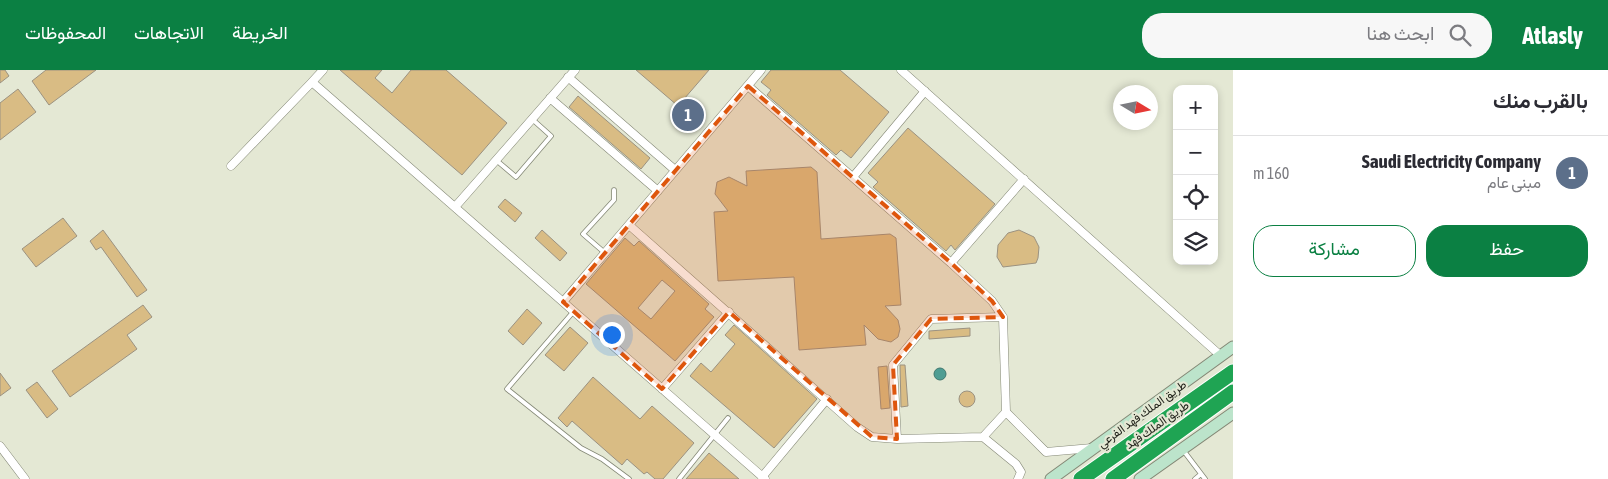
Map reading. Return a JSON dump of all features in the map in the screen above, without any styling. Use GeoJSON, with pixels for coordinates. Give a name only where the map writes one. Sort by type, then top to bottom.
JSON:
{"type":"FeatureCollection","features":[{"type":"Feature","properties":{"kind":"highway","name":"طريق الملك فهد"},"geometry":{"type":"LineString","coordinates":[[1081,479],[1233,372]]}},
{"type":"Feature","properties":{"kind":"highway","name":"طريق الملك فهد"},"geometry":{"type":"LineString","coordinates":[[1113,479],[1233,392]]}},
{"type":"Feature","properties":{"kind":"main road","name":"طريق الملك فهد الفرعي"},"geometry":{"type":"LineString","coordinates":[[1050,479],[1097,447],[1233,347]]}},
{"type":"Feature","properties":{"kind":"main road"},"geometry":{"type":"LineString","coordinates":[[1140,479],[1233,413]]}},
{"type":"Feature","properties":{"kind":"street"},"geometry":{"type":"LineString","coordinates":[[231,166],[322,70]]}},
{"type":"Feature","properties":{"kind":"street"},"geometry":{"type":"LineString","coordinates":[[455,208],[574,70]]}},
{"type":"Feature","properties":{"kind":"street"},"geometry":{"type":"LineString","coordinates":[[563,302],[761,70]]}},
{"type":"Feature","properties":{"kind":"street"},"geometry":{"type":"LineString","coordinates":[[902,70],[1221,356]]}},
{"type":"Feature","properties":{"kind":"street"},"geometry":{"type":"LineString","coordinates":[[568,77],[675,170]]}},
{"type":"Feature","properties":{"kind":"street"},"geometry":{"type":"LineString","coordinates":[[312,82],[764,478],[827,399]]}},
{"type":"Feature","properties":{"kind":"street"},"geometry":{"type":"LineString","coordinates":[[748,86],[992,301],[1003,317],[1006,412],[1046,452],[1097,447]]}},
{"type":"Feature","properties":{"kind":"street"},"geometry":{"type":"LineString","coordinates":[[853,177],[925,91]]}},
{"type":"Feature","properties":{"kind":"street"},"geometry":{"type":"LineString","coordinates":[[550,98],[658,191]]}},
{"type":"Feature","properties":{"kind":"street"},"geometry":{"type":"LineString","coordinates":[[951,263],[1024,179]]}},
{"type":"Feature","properties":{"kind":"street"},"geometry":{"type":"LineString","coordinates":[[629,225],[872,437],[983,437],[1016,464],[1021,472],[1018,479]]}},
{"type":"Feature","properties":{"kind":"street"},"geometry":{"type":"LineString","coordinates":[[662,389],[729,312]]}},
{"type":"Feature","properties":{"kind":"street"},"geometry":{"type":"LineString","coordinates":[[898,438],[893,365],[931,319],[1003,317]]}},
{"type":"Feature","properties":{"kind":"street"},"geometry":{"type":"LineString","coordinates":[[983,437],[1006,412]]}},
{"type":"Feature","properties":{"kind":"street"},"geometry":{"type":"LineString","coordinates":[[0,446],[25,479]]}},
{"type":"Feature","properties":{"kind":"lane"},"geometry":{"type":"LineString","coordinates":[[496,160],[516,177],[551,136],[532,119]]}},
{"type":"Feature","properties":{"kind":"lane"},"geometry":{"type":"LineString","coordinates":[[605,253],[583,234],[614,200],[614,190]]}},
{"type":"Feature","properties":{"kind":"lane"},"geometry":{"type":"LineString","coordinates":[[574,312],[507,390],[581,448],[602,459],[630,479]]}},
{"type":"Feature","properties":{"kind":"lane"},"geometry":{"type":"LineString","coordinates":[[679,479],[728,418]]}},
{"type":"Feature","properties":{"kind":"lane"},"geometry":{"type":"LineString","coordinates":[[1181,449],[1205,479]]}},
{"type":"Feature","properties":{"kind":"lane"},"geometry":{"type":"LineString","coordinates":[[1195,479],[1201,474]]}},
{"type":"Feature","properties":{"kind":"highlighted area"},"geometry":{"type":"Polygon","coordinates":[[[748,86],[951,263],[992,301],[1003,317],[931,319],[893,365],[897,439],[872,437],[729,312],[662,389],[563,302],[748,86]]]}},
{"type":"Feature","properties":{"kind":"water"},"geometry":{"type":"Polygon","coordinates":[[[940,368],[946,374],[940,380],[934,374],[940,368]]]}},
{"type":"Feature","properties":{"kind":"building"},"geometry":{"type":"Polygon","coordinates":[[[0,70],[5,70],[9,76],[0,83],[0,70]]]}},
{"type":"Feature","properties":{"kind":"building"},"geometry":{"type":"Polygon","coordinates":[[[46,70],[96,70],[49,105],[32,81],[46,70]]]}},
{"type":"Feature","properties":{"kind":"building"},"geometry":{"type":"Polygon","coordinates":[[[340,70],[382,70],[375,78],[392,93],[411,70],[446,70],[507,123],[462,175],[340,70]]]}},
{"type":"Feature","properties":{"kind":"building"},"geometry":{"type":"Polygon","coordinates":[[[636,70],[709,70],[678,106],[636,70]]]}},
{"type":"Feature","properties":{"kind":"building"},"geometry":{"type":"Polygon","coordinates":[[[771,70],[840,70],[889,112],[851,158],[841,150],[836,155],[767,95],[771,90],[761,82],[771,70]]]}},
{"type":"Feature","properties":{"kind":"building"},"geometry":{"type":"Polygon","coordinates":[[[18,89],[36,112],[0,140],[0,103],[18,89]]]}},
{"type":"Feature","properties":{"kind":"building"},"geometry":{"type":"Polygon","coordinates":[[[578,96],[650,158],[641,169],[569,107],[578,96]]]}},
{"type":"Feature","properties":{"kind":"building"},"geometry":{"type":"Polygon","coordinates":[[[908,128],[995,204],[955,250],[951,245],[946,251],[873,187],[878,182],[868,173],[908,128]]]}},
{"type":"Feature","properties":{"kind":"building"},"geometry":{"type":"Polygon","coordinates":[[[811,167],[817,172],[821,239],[890,234],[896,238],[901,305],[885,306],[898,320],[900,329],[898,337],[891,342],[878,339],[864,325],[866,345],[799,350],[794,277],[718,281],[714,212],[728,211],[715,194],[717,182],[729,177],[747,186],[746,171],[811,167]]]}},
{"type":"Feature","properties":{"kind":"building"},"geometry":{"type":"Polygon","coordinates":[[[505,199],[522,213],[515,222],[498,207],[505,199]]]}},
{"type":"Feature","properties":{"kind":"building"},"geometry":{"type":"Polygon","coordinates":[[[63,218],[77,236],[36,267],[22,249],[63,218]]]}},
{"type":"Feature","properties":{"kind":"building"},"geometry":{"type":"Polygon","coordinates":[[[103,230],[147,290],[137,297],[101,247],[96,250],[90,241],[103,230]]]}},
{"type":"Feature","properties":{"kind":"building"},"geometry":{"type":"Polygon","coordinates":[[[542,230],[567,253],[560,261],[535,238],[542,230]]]}},
{"type":"Feature","properties":{"kind":"building"},"geometry":{"type":"Polygon","coordinates":[[[1019,230],[1034,237],[1039,247],[1036,263],[1003,267],[997,257],[998,245],[1008,233],[1019,230]]]}},
{"type":"Feature","properties":{"kind":"building"},"geometry":{"type":"Polygon","coordinates":[[[625,238],[634,246],[639,241],[709,304],[705,309],[714,317],[675,361],[586,284],[625,238]],[[662,280],[638,308],[651,319],[675,291],[662,280]]]}},
{"type":"Feature","properties":{"kind":"building"},"geometry":{"type":"Polygon","coordinates":[[[143,305],[152,317],[127,335],[137,349],[70,397],[52,371],[143,305]]]}},
{"type":"Feature","properties":{"kind":"building"},"geometry":{"type":"Polygon","coordinates":[[[527,309],[542,323],[523,345],[508,331],[527,309]]]}},
{"type":"Feature","properties":{"kind":"building"},"geometry":{"type":"Polygon","coordinates":[[[734,325],[817,399],[774,448],[690,376],[701,363],[711,372],[735,344],[725,335],[734,325]]]}},
{"type":"Feature","properties":{"kind":"building"},"geometry":{"type":"Polygon","coordinates":[[[570,327],[588,343],[564,371],[545,355],[570,327]]]}},
{"type":"Feature","properties":{"kind":"building"},"geometry":{"type":"Polygon","coordinates":[[[970,328],[970,336],[929,339],[929,331],[970,328]]]}},
{"type":"Feature","properties":{"kind":"building"},"geometry":{"type":"Polygon","coordinates":[[[900,365],[905,365],[908,406],[901,407],[900,365]]]}},
{"type":"Feature","properties":{"kind":"building"},"geometry":{"type":"Polygon","coordinates":[[[887,366],[890,408],[881,409],[878,367],[887,366]]]}},
{"type":"Feature","properties":{"kind":"building"},"geometry":{"type":"Polygon","coordinates":[[[0,373],[11,388],[0,396],[0,373]]]}},
{"type":"Feature","properties":{"kind":"building"},"geometry":{"type":"Polygon","coordinates":[[[593,377],[640,419],[652,406],[694,443],[663,479],[655,479],[647,472],[644,474],[627,459],[622,465],[572,421],[567,427],[558,418],[593,377]]]}},
{"type":"Feature","properties":{"kind":"building"},"geometry":{"type":"Polygon","coordinates":[[[37,382],[58,409],[47,418],[26,390],[37,382]]]}},
{"type":"Feature","properties":{"kind":"building"},"geometry":{"type":"Polygon","coordinates":[[[967,391],[975,399],[967,407],[959,399],[967,391]]]}},
{"type":"Feature","properties":{"kind":"building"},"geometry":{"type":"Polygon","coordinates":[[[709,453],[739,479],[686,479],[709,453]]]}},
{"type":"Feature","properties":{"kind":"place","name":"Saudi Electricity Company"},"geometry":{"type":"Point","coordinates":[688,115]}}]}
